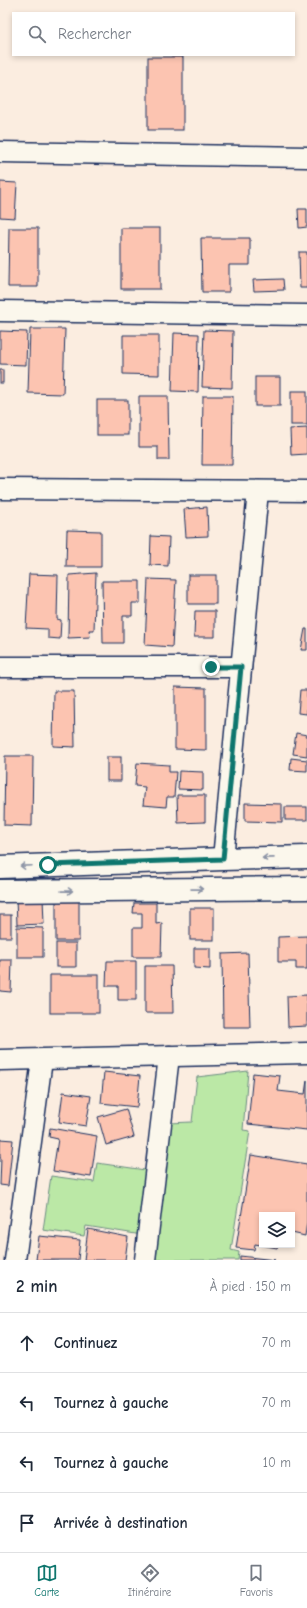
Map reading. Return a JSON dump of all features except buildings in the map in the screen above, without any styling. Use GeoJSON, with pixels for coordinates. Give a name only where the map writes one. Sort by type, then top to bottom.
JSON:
{"type":"FeatureCollection","features":[{"type":"Feature","properties":{"kind":"street"},"geometry":{"type":"LineString","coordinates":[[0,152],[307,157]]}},
{"type":"Feature","properties":{"kind":"street"},"geometry":{"type":"LineString","coordinates":[[0,311],[307,315]]}},
{"type":"Feature","properties":{"kind":"street"},"geometry":{"type":"LineString","coordinates":[[0,489],[307,491]]}},
{"type":"Feature","properties":{"kind":"street"},"geometry":{"type":"LineString","coordinates":[[223,859],[258,491]]}},
{"type":"Feature","properties":{"kind":"street"},"geometry":{"type":"LineString","coordinates":[[0,667],[241,667]]}},
{"type":"Feature","properties":{"kind":"street"},"geometry":{"type":"LineString","coordinates":[[0,867],[307,857]]}},
{"type":"Feature","properties":{"kind":"street"},"geometry":{"type":"LineString","coordinates":[[0,892],[307,888]]}},
{"type":"Feature","properties":{"kind":"street"},"geometry":{"type":"LineString","coordinates":[[0,1060],[307,1053]]}},
{"type":"Feature","properties":{"kind":"street"},"geometry":{"type":"LineString","coordinates":[[145,1260],[169,1056]]}},
{"type":"Feature","properties":{"kind":"street"},"geometry":{"type":"LineString","coordinates":[[15,1260],[42,1060]]}},
{"type":"Feature","properties":{"kind":"green space"},"geometry":{"type":"Polygon","coordinates":[[[248,1071],[243,1130],[250,1131],[231,1250],[239,1252],[238,1260],[156,1260],[169,1123],[192,1122],[197,1077],[248,1071]]]}},
{"type":"Feature","properties":{"kind":"green space"},"geometry":{"type":"Polygon","coordinates":[[[97,1163],[152,1171],[142,1235],[86,1226],[84,1236],[43,1230],[51,1176],[94,1182],[97,1163]]]}},
{"type":"Feature","properties":{"kind":"route"},"geometry":{"type":"LineString","coordinates":[[48,865],[223,859],[241,667],[211,667]]}}]}
